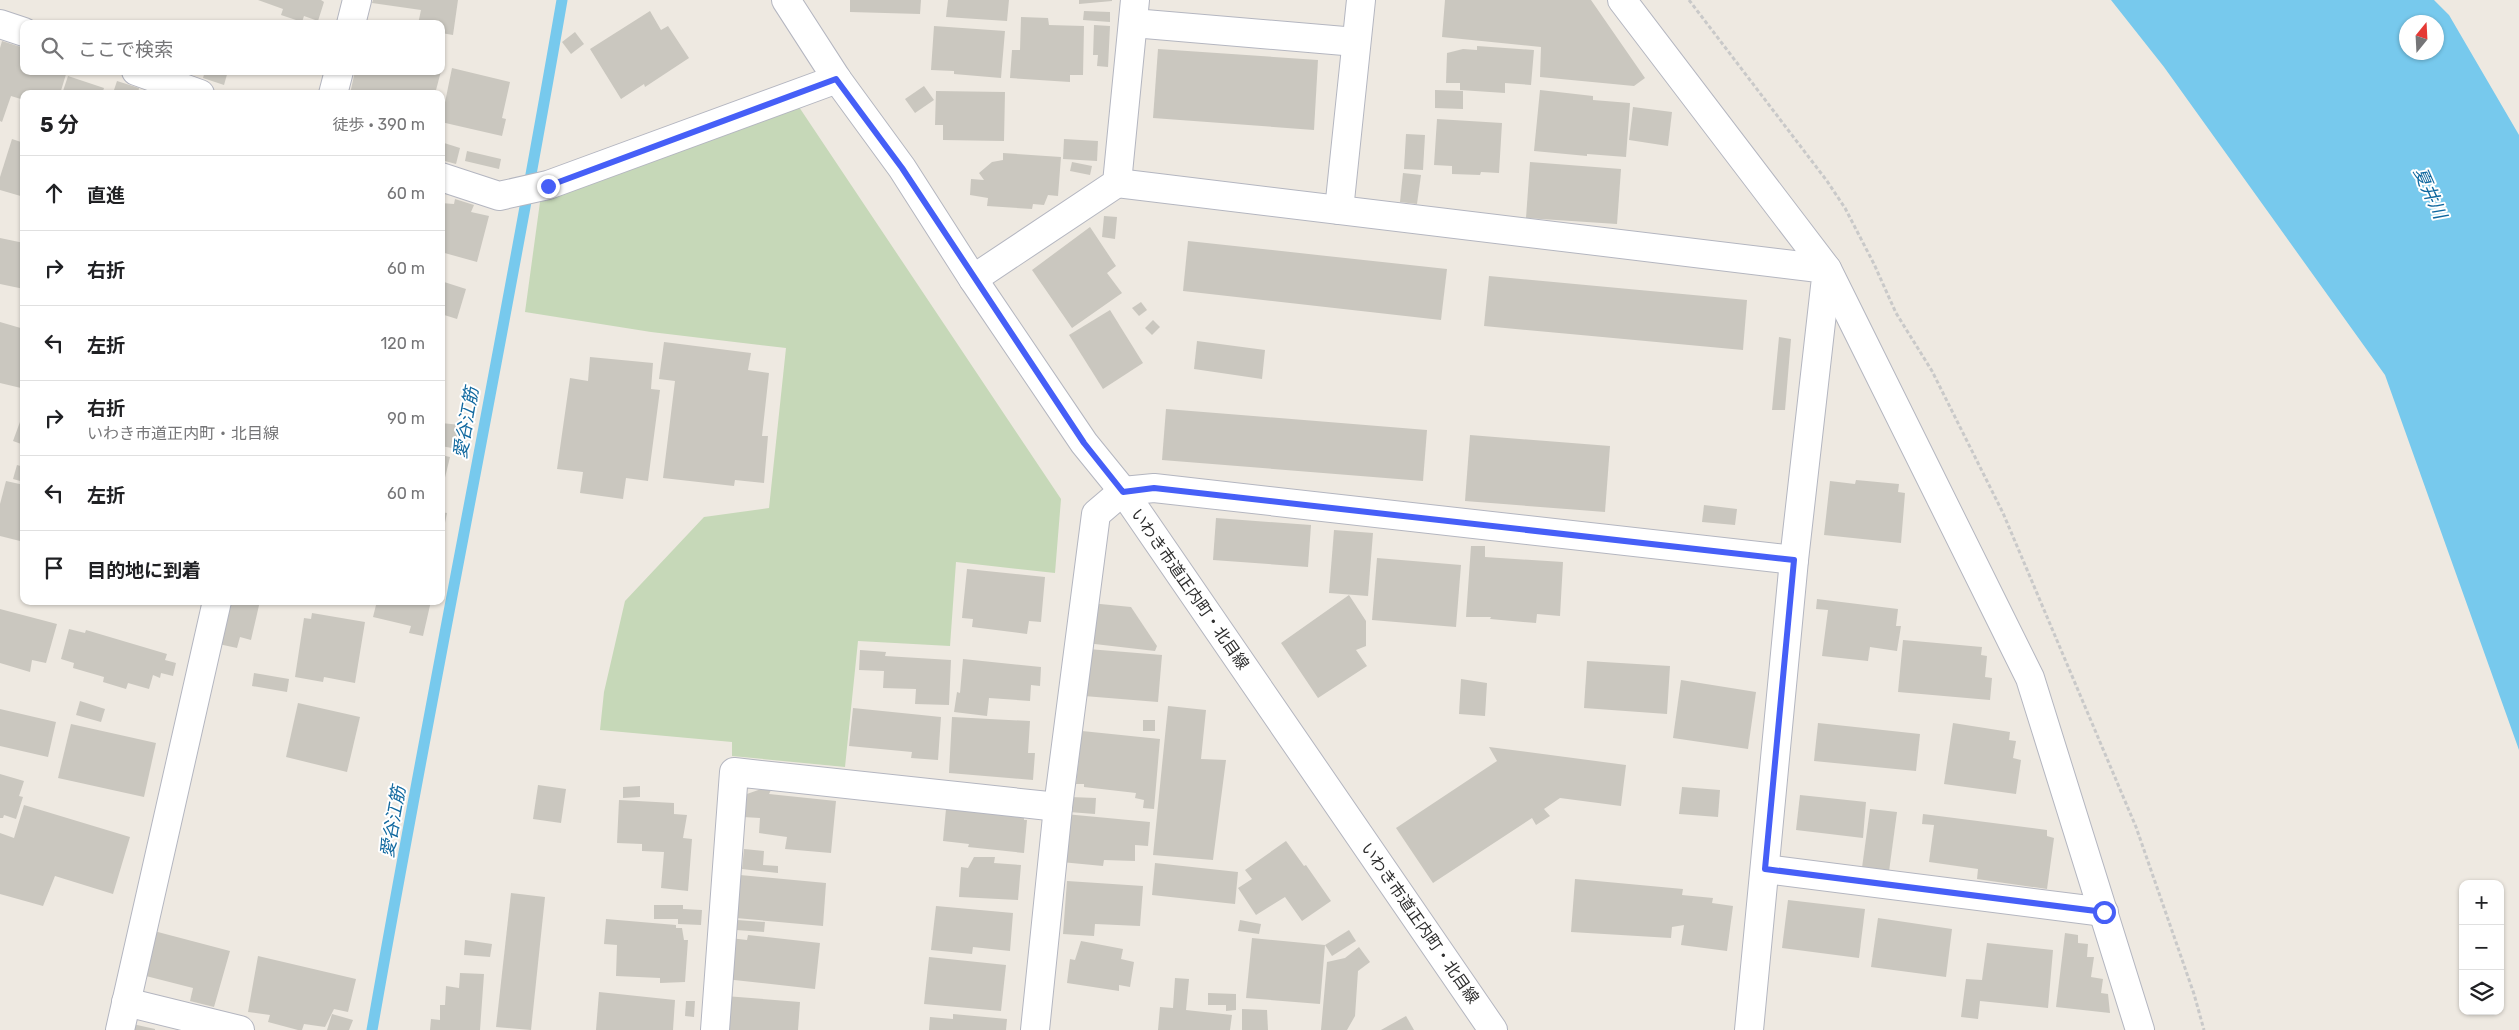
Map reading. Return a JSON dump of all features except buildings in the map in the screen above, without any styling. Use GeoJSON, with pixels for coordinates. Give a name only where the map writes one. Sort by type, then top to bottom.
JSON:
{"type":"FeatureCollection","features":[{"type":"Feature","properties":{"kind":"street"},"geometry":{"type":"LineString","coordinates":[[351,20],[356,0]]}},
{"type":"Feature","properties":{"kind":"street","name":"いわき市道正内町・北目線"},"geometry":{"type":"LineString","coordinates":[[786,0],[836,79],[902,168],[973,279],[1084,443],[1123,492],[1493,1030]]}},
{"type":"Feature","properties":{"kind":"street"},"geometry":{"type":"LineString","coordinates":[[1339,210],[1361,0]]}},
{"type":"Feature","properties":{"kind":"street"},"geometry":{"type":"LineString","coordinates":[[1622,0],[1827,269],[2030,678],[2140,1030]]}},
{"type":"Feature","properties":{"kind":"street"},"geometry":{"type":"LineString","coordinates":[[1117,183],[1134,12],[1356,42]]}},
{"type":"Feature","properties":{"kind":"street"},"geometry":{"type":"LineString","coordinates":[[0,24],[20,31]]}},
{"type":"Feature","properties":{"kind":"street"},"geometry":{"type":"LineString","coordinates":[[147,75],[189,90]]}},
{"type":"Feature","properties":{"kind":"street"},"geometry":{"type":"LineString","coordinates":[[334,90],[338,75]]}},
{"type":"Feature","properties":{"kind":"street"},"geometry":{"type":"LineString","coordinates":[[445,178],[499,196],[548,186],[836,79]]}},
{"type":"Feature","properties":{"kind":"street"},"geometry":{"type":"LineString","coordinates":[[973,279],[1117,183],[1827,269]]}},
{"type":"Feature","properties":{"kind":"street"},"geometry":{"type":"LineString","coordinates":[[1750,1030],[1794,560],[1827,269]]}},
{"type":"Feature","properties":{"kind":"street"},"geometry":{"type":"LineString","coordinates":[[1035,1030],[1058,807],[1096,514],[1123,492],[1154,488],[1794,560]]}},
{"type":"Feature","properties":{"kind":"street"},"geometry":{"type":"LineString","coordinates":[[120,1030],[216,605]]}},
{"type":"Feature","properties":{"kind":"street"},"geometry":{"type":"LineString","coordinates":[[715,1030],[734,772],[1058,807]]}},
{"type":"Feature","properties":{"kind":"street"},"geometry":{"type":"LineString","coordinates":[[1765,869],[2104,912]]}},
{"type":"Feature","properties":{"kind":"street"},"geometry":{"type":"LineString","coordinates":[[126,1002],[240,1030]]}},
{"type":"Feature","properties":{"kind":"green space"},"geometry":{"type":"Polygon","coordinates":[[[795,101],[1061,499],[1055,573],[956,562],[950,646],[858,641],[845,767],[732,756],[732,742],[600,730],[604,692],[625,601],[704,517],[769,508],[786,348],[651,332],[525,312],[540,202],[795,101]]]}},
{"type":"Feature","properties":{"kind":"water","name":"夏井川"},"geometry":{"type":"Polygon","coordinates":[[[2111,0],[2434,0],[2449,15],[2519,135],[2519,750],[2385,375],[2164,67],[2111,0]]]}},
{"type":"Feature","properties":{"kind":"waterway","name":"愛谷江筋"},"geometry":{"type":"LineString","coordinates":[[372,1030],[516,258],[562,0]]}},
{"type":"Feature","properties":{"kind":"route"},"geometry":{"type":"LineString","coordinates":[[548,186],[836,79],[902,168],[973,279],[1084,443],[1123,492],[1154,488],[1794,560],[1765,869],[2104,912]]}}]}
